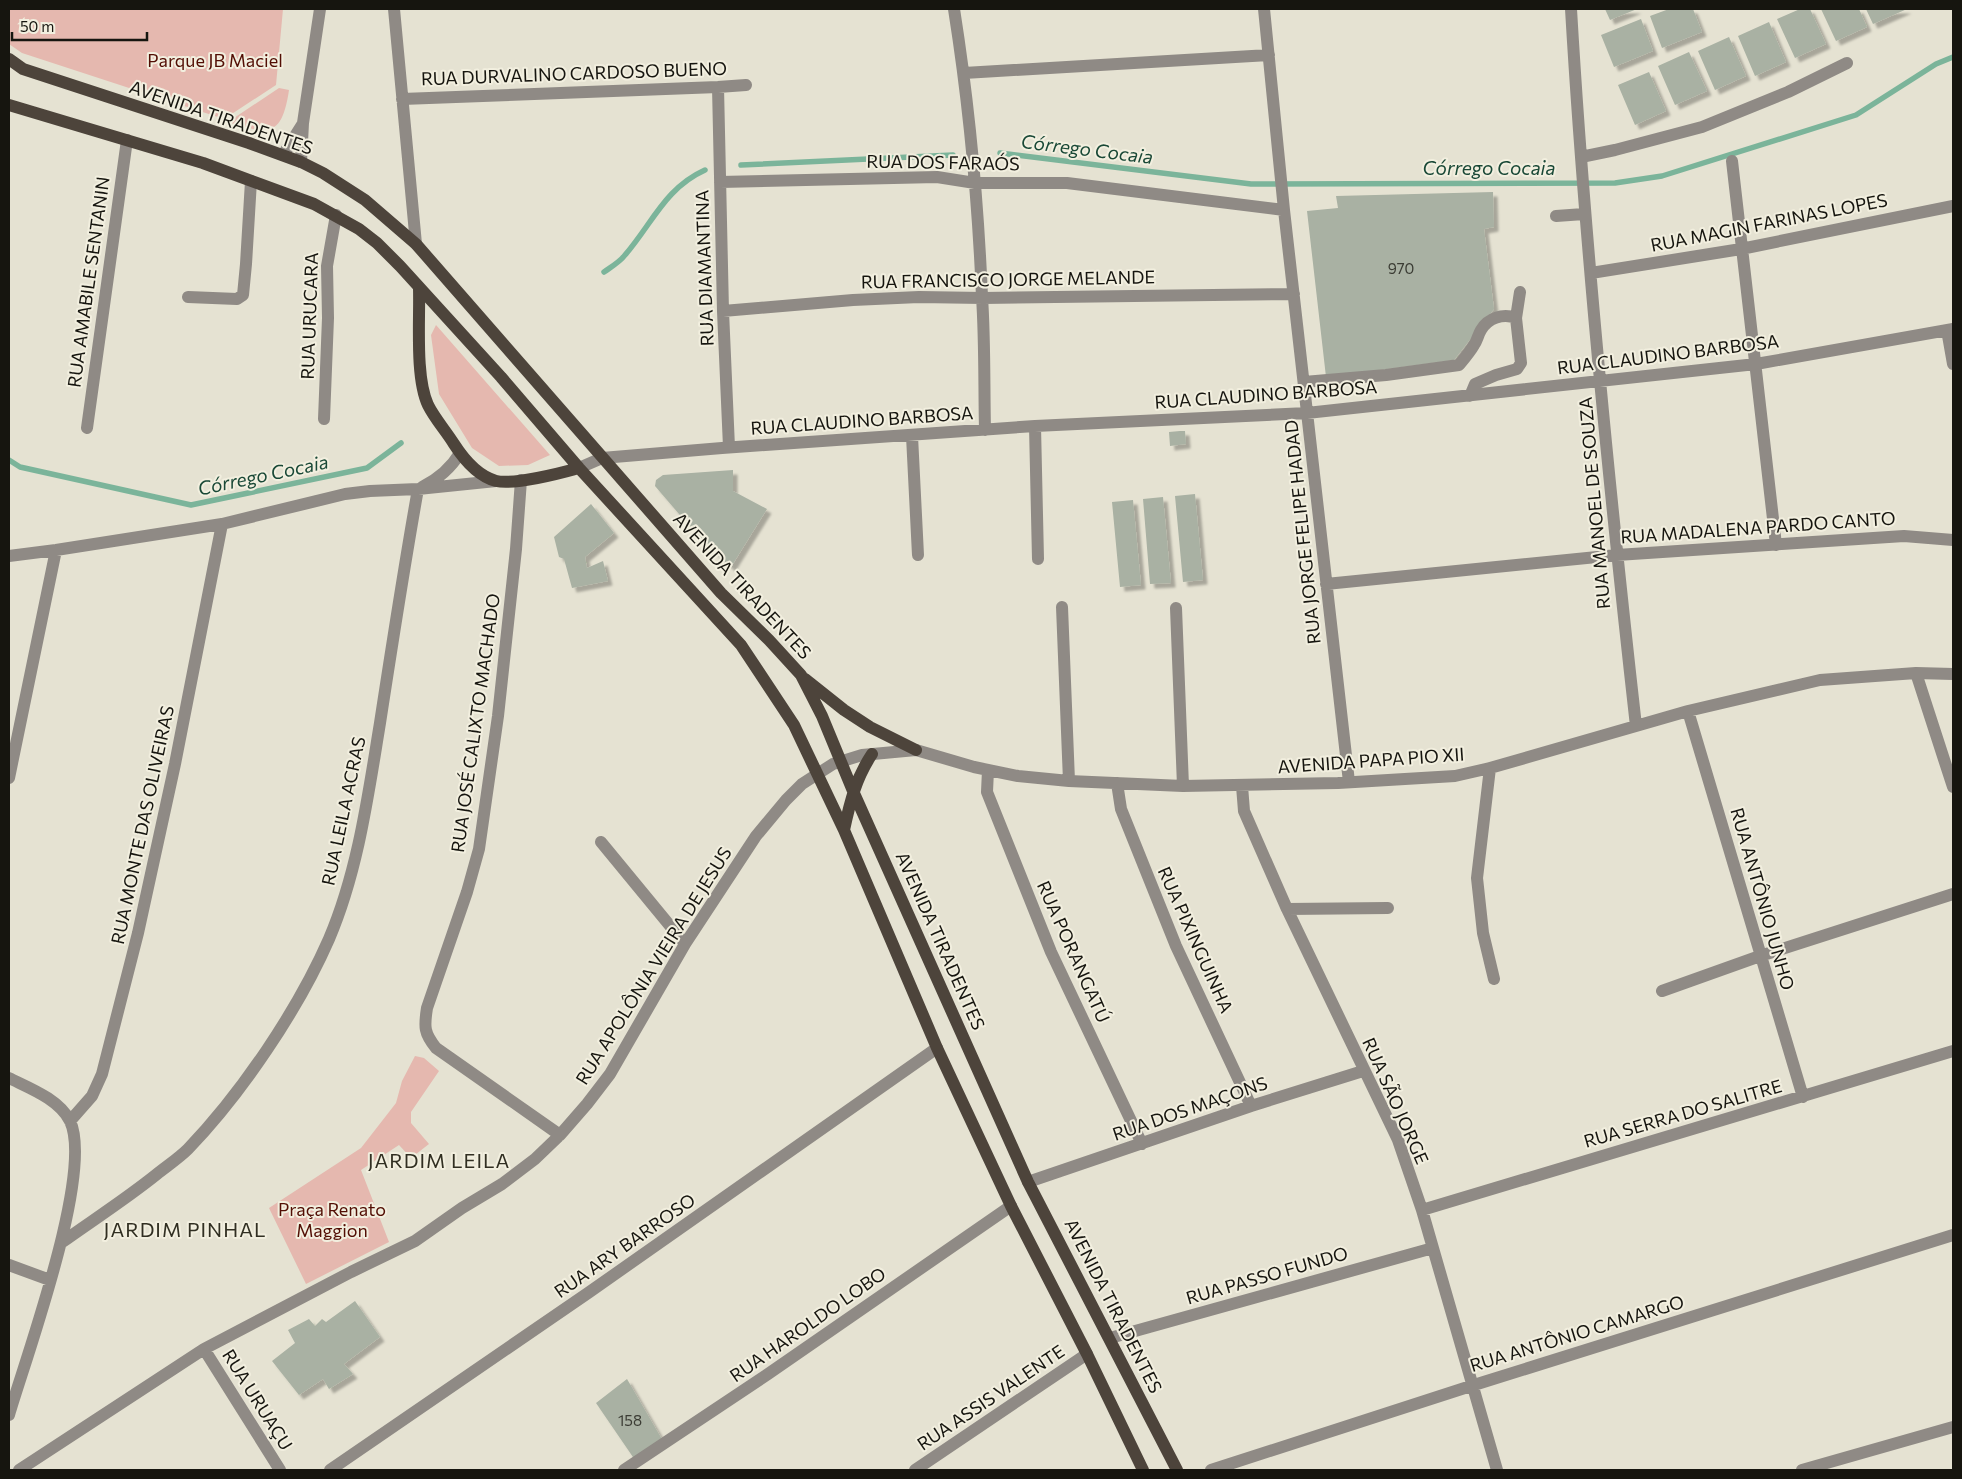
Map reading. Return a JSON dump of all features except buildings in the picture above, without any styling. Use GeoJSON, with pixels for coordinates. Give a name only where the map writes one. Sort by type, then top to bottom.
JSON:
{"type":"FeatureCollection","features":[{"type":"Feature","properties":{"kind":"main road","name":"AVENIDA TIRADENTES"},"geometry":{"type":"LineString","coordinates":[[9,59],[23,69],[301,162],[323,173],[365,200],[416,244],[721,593],[769,640],[801,675],[822,716],[853,791],[1028,1182],[1177,1470]]}},
{"type":"Feature","properties":{"kind":"main road"},"geometry":{"type":"LineString","coordinates":[[9,70],[23,69]]}},
{"type":"Feature","properties":{"kind":"main road"},"geometry":{"type":"LineString","coordinates":[[9,105],[203,163],[314,204],[359,229],[377,243],[501,377],[579,468],[741,645],[794,725],[844,830],[937,1048],[1011,1206],[1087,1354],[1143,1470]]}},
{"type":"Feature","properties":{"kind":"main road"},"geometry":{"type":"LineString","coordinates":[[419,288],[420,368],[428,405],[460,453],[477,470],[496,481],[521,480],[579,468]]}},
{"type":"Feature","properties":{"kind":"main road"},"geometry":{"type":"LineString","coordinates":[[801,675],[850,714],[870,727],[916,750]]}},
{"type":"Feature","properties":{"kind":"main road"},"geometry":{"type":"LineString","coordinates":[[844,830],[853,791],[862,769],[872,754]]}},
{"type":"Feature","properties":{"kind":"street"},"geometry":{"type":"LineString","coordinates":[[301,162],[303,123],[320,9]]}},
{"type":"Feature","properties":{"kind":"street"},"geometry":{"type":"LineString","coordinates":[[394,9],[416,244]]}},
{"type":"Feature","properties":{"kind":"street"},"geometry":{"type":"LineString","coordinates":[[954,9],[964,73],[975,183],[983,298],[985,430]]}},
{"type":"Feature","properties":{"kind":"street","name":"RUA JORGE FELIPE HADAD"},"geometry":{"type":"LineString","coordinates":[[1264,9],[1284,206],[1349,782]]}},
{"type":"Feature","properties":{"kind":"street","name":"RUA MANOEL DE SOUZA"},"geometry":{"type":"LineString","coordinates":[[1570,9],[1584,214],[1617,555],[1636,726]]}},
{"type":"Feature","properties":{"kind":"street"},"geometry":{"type":"LineString","coordinates":[[964,73],[1269,55]]}},
{"type":"Feature","properties":{"kind":"street"},"geometry":{"type":"LineString","coordinates":[[1581,160],[1702,127],[1788,92],[1847,63]]}},
{"type":"Feature","properties":{"kind":"street","name":"RUA DURVALINO CARDOSO BUENO"},"geometry":{"type":"LineString","coordinates":[[402,99],[746,85]]}},
{"type":"Feature","properties":{"kind":"street","name":"RUA DIAMANTINA"},"geometry":{"type":"LineString","coordinates":[[718,87],[728,447]]}},
{"type":"Feature","properties":{"kind":"street"},"geometry":{"type":"LineString","coordinates":[[283,155],[303,123]]}},
{"type":"Feature","properties":{"kind":"street","name":"RUA AMABILE SENTANIN"},"geometry":{"type":"LineString","coordinates":[[87,428],[127,140]]}},
{"type":"Feature","properties":{"kind":"street"},"geometry":{"type":"LineString","coordinates":[[1732,161],[1776,545]]}},
{"type":"Feature","properties":{"kind":"street","name":"RUA DOS FARAÓS"},"geometry":{"type":"LineString","coordinates":[[720,182],[937,177],[975,183],[1067,183],[1284,206]]}},
{"type":"Feature","properties":{"kind":"street"},"geometry":{"type":"LineString","coordinates":[[188,297],[237,299],[243,295],[250,181]]}},
{"type":"Feature","properties":{"kind":"street","name":"RUA MAGIN FARINAS LOPES"},"geometry":{"type":"LineString","coordinates":[[1591,273],[1741,249],[1953,206]]}},
{"type":"Feature","properties":{"kind":"street"},"geometry":{"type":"LineString","coordinates":[[1556,216],[1584,214]]}},
{"type":"Feature","properties":{"kind":"street","name":"RUA URUCARA"},"geometry":{"type":"LineString","coordinates":[[324,419],[328,318],[327,266],[336,215]]}},
{"type":"Feature","properties":{"kind":"street"},"geometry":{"type":"LineString","coordinates":[[1470,396],[1475,384],[1517,369],[1521,363],[1516,318],[1520,292]]}},
{"type":"Feature","properties":{"kind":"street","name":"RUA FRANCISCO JORGE MELANDE"},"geometry":{"type":"LineString","coordinates":[[723,311],[919,297],[983,298],[1294,294]]}},
{"type":"Feature","properties":{"kind":"street"},"geometry":{"type":"LineString","coordinates":[[1304,382],[1386,375],[1459,365],[1475,344],[1480,330],[1487,323],[1497,317],[1508,315],[1516,318]]}},
{"type":"Feature","properties":{"kind":"street"},"geometry":{"type":"LineString","coordinates":[[1950,330],[1953,364]]}},
{"type":"Feature","properties":{"kind":"street","name":"RUA CLAUDINO BARBOSA"},"geometry":{"type":"LineString","coordinates":[[579,468],[602,458],[728,447],[912,436],[1035,426],[1307,413],[1756,364],[1950,330]]}},
{"type":"Feature","properties":{"kind":"street"},"geometry":{"type":"LineString","coordinates":[[1035,426],[1038,559]]}},
{"type":"Feature","properties":{"kind":"street"},"geometry":{"type":"LineString","coordinates":[[912,436],[918,555]]}},
{"type":"Feature","properties":{"kind":"street"},"geometry":{"type":"LineString","coordinates":[[418,489],[433,482],[453,465],[460,453]]}},
{"type":"Feature","properties":{"kind":"street","name":"RUA JOSÉ CALIXTO MACHADO"},"geometry":{"type":"LineString","coordinates":[[521,480],[516,549],[499,706],[479,849],[467,892],[427,1008],[424,1025],[428,1038],[436,1048],[560,1135]]}},
{"type":"Feature","properties":{"kind":"street"},"geometry":{"type":"LineString","coordinates":[[9,556],[222,524],[345,494],[496,481]]}},
{"type":"Feature","properties":{"kind":"street","name":"RUA LEILA ACRAS"},"geometry":{"type":"LineString","coordinates":[[61,1243],[132,1193],[187,1150],[244,1082],[285,1021],[313,972],[328,940],[356,854],[368,799],[396,612],[418,489]]}},
{"type":"Feature","properties":{"kind":"street","name":"RUA MONTE DAS OLIVEIRAS"},"geometry":{"type":"LineString","coordinates":[[70,1121],[92,1096],[102,1074],[138,933],[176,764],[222,524]]}},
{"type":"Feature","properties":{"kind":"street","name":"RUA MADALENA PARDO CANTO"},"geometry":{"type":"LineString","coordinates":[[1326,584],[1617,555],[1904,536],[1953,540]]}},
{"type":"Feature","properties":{"kind":"street"},"geometry":{"type":"LineString","coordinates":[[9,778],[56,550]]}},
{"type":"Feature","properties":{"kind":"street"},"geometry":{"type":"LineString","coordinates":[[1062,607],[1069,782]]}},
{"type":"Feature","properties":{"kind":"street"},"geometry":{"type":"LineString","coordinates":[[1176,608],[1183,786]]}},
{"type":"Feature","properties":{"kind":"street"},"geometry":{"type":"LineString","coordinates":[[1916,673],[1953,787]]}},
{"type":"Feature","properties":{"kind":"street","name":"AVENIDA PAPA PIO XII"},"geometry":{"type":"LineString","coordinates":[[817,773],[841,761],[862,755],[916,750],[988,770],[1018,776],[1069,782],[1242,786],[1456,776],[1688,711],[1820,680],[1916,673],[1953,674]]}},
{"type":"Feature","properties":{"kind":"street","name":"RUA ANTÔNIO JUNHO"},"geometry":{"type":"LineString","coordinates":[[1688,711],[1803,1097]]}},
{"type":"Feature","properties":{"kind":"street"},"geometry":{"type":"LineString","coordinates":[[1490,768],[1476,878],[1483,934],[1494,979]]}},
{"type":"Feature","properties":{"kind":"street","name":"RUA PORANGATÚ"},"geometry":{"type":"LineString","coordinates":[[988,770],[987,792],[1051,952],[1142,1144]]}},
{"type":"Feature","properties":{"kind":"street","name":"RUA APOLÔNIA VIEIRA DE JESUS"},"geometry":{"type":"LineString","coordinates":[[19,1470],[204,1349],[351,1272],[415,1241],[462,1208],[502,1184],[535,1159],[560,1135],[610,1074],[686,944],[756,836],[786,800],[802,784],[817,773]]}},
{"type":"Feature","properties":{"kind":"street","name":"RUA PIXINGUINHA"},"geometry":{"type":"LineString","coordinates":[[1117,783],[1121,809],[1176,946],[1251,1106]]}},
{"type":"Feature","properties":{"kind":"street","name":"RUA SÃO JORGE"},"geometry":{"type":"LineString","coordinates":[[1242,786],[1244,811],[1287,909],[1398,1140],[1422,1210],[1497,1470]]}},
{"type":"Feature","properties":{"kind":"street"},"geometry":{"type":"LineString","coordinates":[[601,842],[686,944]]}},
{"type":"Feature","properties":{"kind":"street"},"geometry":{"type":"LineString","coordinates":[[1662,991],[1760,956],[1953,894]]}},
{"type":"Feature","properties":{"kind":"street"},"geometry":{"type":"LineString","coordinates":[[1287,909],[1388,908]]}},
{"type":"Feature","properties":{"kind":"street","name":"RUA ARY BARROSO"},"geometry":{"type":"LineString","coordinates":[[330,1470],[588,1293],[937,1048]]}},
{"type":"Feature","properties":{"kind":"street","name":"RUA SERRA DO SALITRE"},"geometry":{"type":"LineString","coordinates":[[1422,1210],[1953,1051]]}},
{"type":"Feature","properties":{"kind":"street","name":"RUA DOS MAÇONS"},"geometry":{"type":"LineString","coordinates":[[1028,1182],[1251,1106],[1364,1071]]}},
{"type":"Feature","properties":{"kind":"street"},"geometry":{"type":"LineString","coordinates":[[9,1078],[56,1105],[70,1121],[75,1145],[75,1170],[61,1243],[9,1415]]}},
{"type":"Feature","properties":{"kind":"street","name":"RUA HAROLDO LOBO"},"geometry":{"type":"LineString","coordinates":[[624,1470],[753,1385],[1011,1206]]}},
{"type":"Feature","properties":{"kind":"street","name":"RUA ANTÔNIO CAMARGO"},"geometry":{"type":"LineString","coordinates":[[1212,1470],[1474,1385],[1953,1235]]}},
{"type":"Feature","properties":{"kind":"street","name":"RUA PASSO FUNDO"},"geometry":{"type":"LineString","coordinates":[[1110,1338],[1433,1248]]}},
{"type":"Feature","properties":{"kind":"street"},"geometry":{"type":"LineString","coordinates":[[12,1270],[50,1280]]}},
{"type":"Feature","properties":{"kind":"street","name":"RUA URUAÇU"},"geometry":{"type":"LineString","coordinates":[[204,1349],[280,1470]]}},
{"type":"Feature","properties":{"kind":"street","name":"RUA ASSIS VALENTE"},"geometry":{"type":"LineString","coordinates":[[915,1470],[1087,1354]]}},
{"type":"Feature","properties":{"kind":"street"},"geometry":{"type":"LineString","coordinates":[[1802,1470],[1953,1427]]}},
{"type":"Feature","properties":{"kind":"green space","name":"Parque JB Maciel"},"geometry":{"type":"Polygon","coordinates":[[[9,9],[283,9],[276,85],[224,119],[22,53],[9,44],[9,9]]]}},
{"type":"Feature","properties":{"kind":"green space","name":"Parque JB Maciel"},"geometry":{"type":"Polygon","coordinates":[[[279,88],[289,90],[286,105],[282,117],[271,128],[263,130],[254,129],[228,122],[279,88]]]}},
{"type":"Feature","properties":{"kind":"green space"},"geometry":{"type":"Polygon","coordinates":[[[436,325],[550,455],[528,465],[499,466],[472,448],[439,394],[431,335],[436,325]]]}},
{"type":"Feature","properties":{"kind":"green space","name":"Praça Renato Maggion"},"geometry":{"type":"Polygon","coordinates":[[[415,1056],[424,1058],[439,1071],[411,1112],[411,1123],[429,1144],[411,1158],[399,1145],[361,1170],[389,1242],[306,1284],[269,1208],[361,1148],[396,1103],[402,1081],[415,1056]]]}},
{"type":"Feature","properties":{"kind":"waterway","name":"Córrego Cocaia"},"geometry":{"type":"LineString","coordinates":[[1000,153],[1251,184],[1615,183],[1662,176],[1856,115],[1936,64],[1953,57]]}},
{"type":"Feature","properties":{"kind":"waterway","name":"Córrego Cocaia"},"geometry":{"type":"LineString","coordinates":[[741,165],[953,155]]}},
{"type":"Feature","properties":{"kind":"waterway","name":"Córrego Cocaia"},"geometry":{"type":"LineString","coordinates":[[604,272],[623,258],[669,197],[679,187],[705,170]]}},
{"type":"Feature","properties":{"kind":"waterway","name":"Córrego Cocaia"},"geometry":{"type":"LineString","coordinates":[[9,460],[20,467],[191,505],[367,468],[401,443]]}},
{"type":"Feature","properties":{"kind":"district","name":"JARDIM LEILA"},"geometry":{"type":"Point","coordinates":[439,1161]}},
{"type":"Feature","properties":{"kind":"district","name":"JARDIM PINHAL"},"geometry":{"type":"Point","coordinates":[185,1230]}}]}
